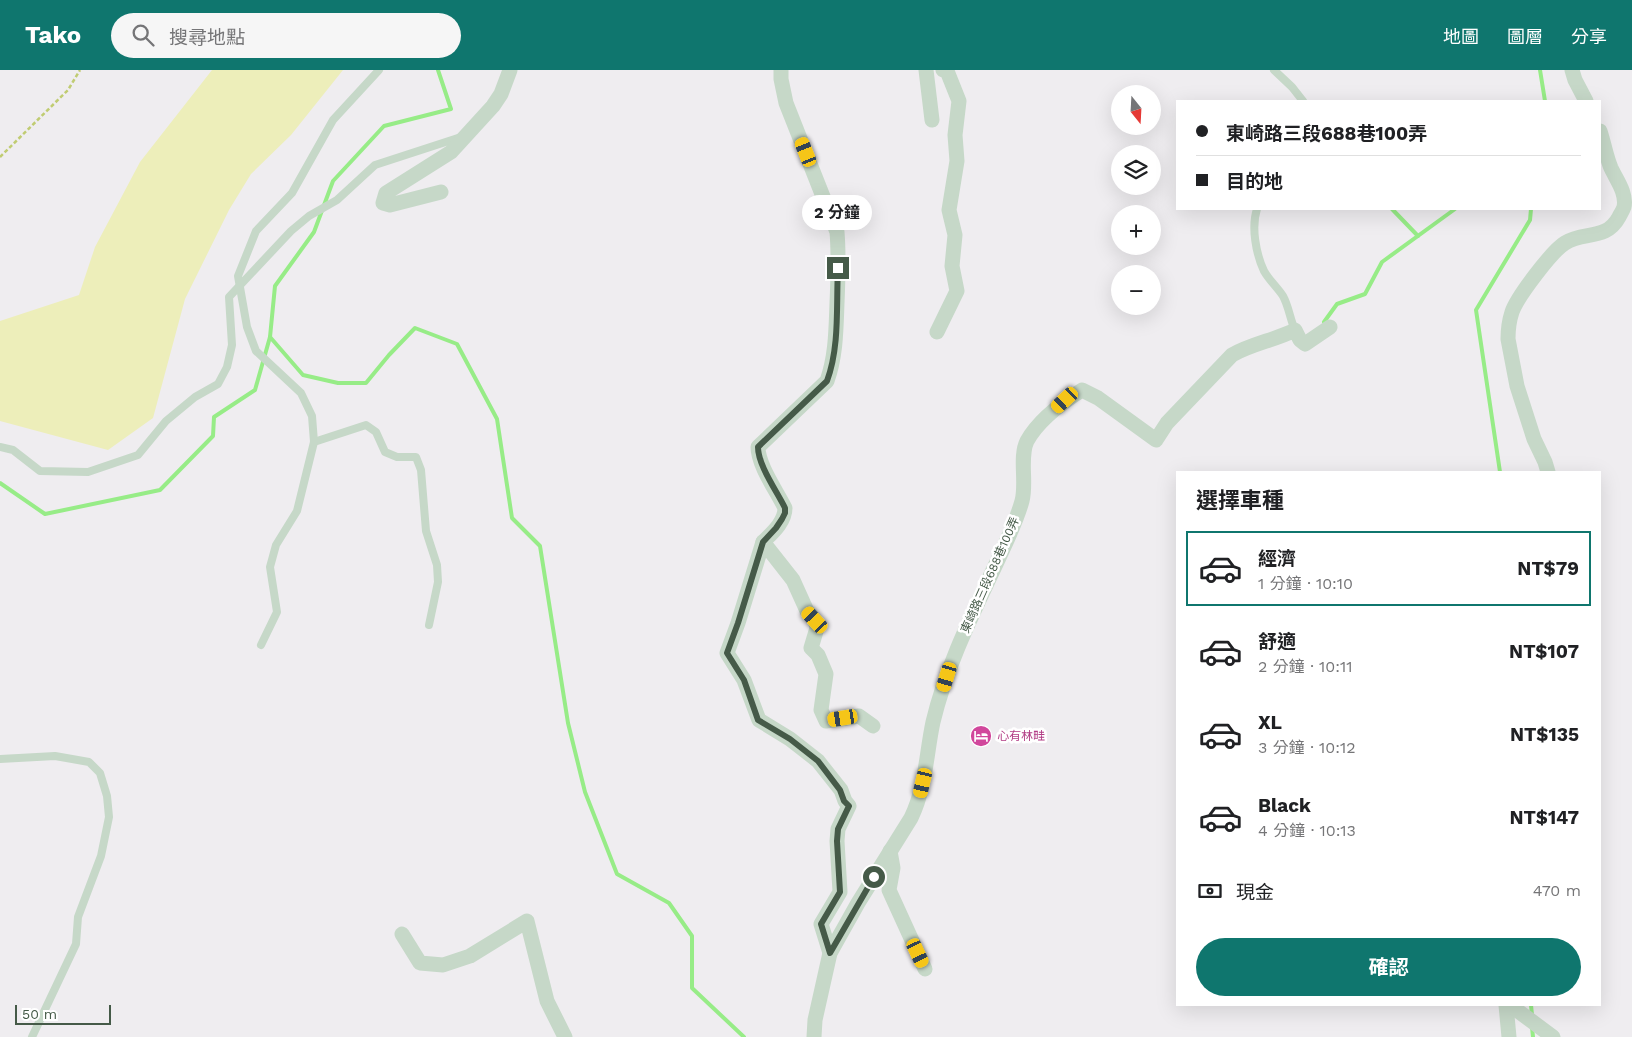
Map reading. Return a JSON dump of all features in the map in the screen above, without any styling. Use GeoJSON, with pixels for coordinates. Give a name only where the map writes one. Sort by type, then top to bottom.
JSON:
{"type":"FeatureCollection","features":[{"type":"Feature","properties":{"kind":"street"},"geometry":{"type":"LineString","coordinates":[[441,192],[390,205],[382,203],[386,193],[451,152],[502,94],[510,70]]}},
{"type":"Feature","properties":{"kind":"street"},"geometry":{"type":"LineString","coordinates":[[781,70],[786,103],[837,232],[839,250],[836,322],[831,371],[827,381],[758,447],[758,456],[761,464],[785,508],[785,513],[776,528],[763,542],[727,653],[744,680],[758,720],[790,739],[818,761],[840,790],[844,801],[849,806],[838,829],[840,892],[821,924],[830,953]]}},
{"type":"Feature","properties":{"kind":"street"},"geometry":{"type":"LineString","coordinates":[[926,70],[932,120]]}},
{"type":"Feature","properties":{"kind":"street"},"geometry":{"type":"LineString","coordinates":[[937,332],[957,291],[952,266],[955,235],[949,210],[958,161],[955,135],[959,101],[947,71],[943,70]]}},
{"type":"Feature","properties":{"kind":"street"},"geometry":{"type":"LineString","coordinates":[[1572,70],[1585,100]]}},
{"type":"Feature","properties":{"kind":"street"},"geometry":{"type":"LineString","coordinates":[[1548,471],[1546,462],[1534,439],[1517,386],[1508,332],[1512,313],[1518,300],[1537,273],[1557,250],[1571,240],[1601,234],[1609,230],[1618,220],[1624,207],[1623,198],[1619,180],[1611,167],[1601,134]]}},
{"type":"Feature","properties":{"kind":"street"},"geometry":{"type":"LineString","coordinates":[[1295,330],[1300,340],[1305,344],[1330,327]]}},
{"type":"Feature","properties":{"kind":"street","name":"東崎路三段688巷100弄"},"geometry":{"type":"LineString","coordinates":[[814,1037],[814,1020],[830,953],[918,804],[926,774],[933,722],[951,662],[1011,532],[1022,501],[1024,450],[1033,432],[1065,400],[1082,390],[1098,398],[1156,440],[1167,422],[1232,356],[1243,348],[1269,341],[1295,330]]}},
{"type":"Feature","properties":{"kind":"street"},"geometry":{"type":"LineString","coordinates":[[763,542],[794,580],[807,611],[815,620],[817,628],[811,648],[818,655],[826,674],[821,710],[826,721],[859,716],[873,726]]}},
{"type":"Feature","properties":{"kind":"street"},"geometry":{"type":"LineString","coordinates":[[890,851],[894,868],[889,890],[926,969]]}},
{"type":"Feature","properties":{"kind":"street"},"geometry":{"type":"LineString","coordinates":[[402,934],[420,963],[443,965],[470,956],[527,921],[548,1001],[565,1037]]}},
{"type":"Feature","properties":{"kind":"street"},"geometry":{"type":"LineString","coordinates":[[1511,1006],[1553,1037]]}},
{"type":"Feature","properties":{"kind":"street"},"geometry":{"type":"LineString","coordinates":[[1509,1037],[1511,1006]]}},
{"type":"Feature","properties":{"kind":"lane"},"geometry":{"type":"LineString","coordinates":[[261,645],[277,612],[270,567],[276,545],[297,511],[314,442],[312,416],[301,393],[256,351],[247,327],[238,276],[256,231],[292,193],[333,120],[379,70]]}},
{"type":"Feature","properties":{"kind":"lane"},"geometry":{"type":"LineString","coordinates":[[1274,70],[1302,100]]}},
{"type":"Feature","properties":{"kind":"lane"},"geometry":{"type":"LineString","coordinates":[[0,447],[13,450],[40,471],[88,472],[138,454],[166,421],[196,397],[218,384],[227,367],[232,345],[229,297],[291,231],[309,216],[337,200],[375,165],[467,135]]}},
{"type":"Feature","properties":{"kind":"lane"},"geometry":{"type":"LineString","coordinates":[[1257,210],[1256,236],[1260,261],[1288,306],[1291,322],[1295,330]]}},
{"type":"Feature","properties":{"kind":"lane"},"geometry":{"type":"LineString","coordinates":[[314,442],[366,425],[376,432],[385,452],[396,457],[416,457],[420,470],[426,531],[437,565],[438,582],[429,625]]}},
{"type":"Feature","properties":{"kind":"lane"},"geometry":{"type":"LineString","coordinates":[[0,759],[56,756],[89,762],[100,773],[107,796],[109,817],[103,846],[78,916],[76,944],[32,1037]]}},
{"type":"Feature","properties":{"kind":"path"},"geometry":{"type":"LineString","coordinates":[[0,157],[68,90],[80,70]]}},
{"type":"Feature","properties":{"kind":"green space"},"geometry":{"type":"Polygon","coordinates":[[[212,70],[343,70],[291,135],[251,174],[229,210],[185,299],[153,418],[108,450],[0,421],[0,321],[79,295],[95,247],[140,162],[212,70]]]}},
{"type":"Feature","properties":{"kind":"waterway"},"geometry":{"type":"LineString","coordinates":[[0,483],[45,514],[160,490],[213,436],[214,417],[255,390],[270,337],[275,286],[314,232],[333,181],[384,126],[451,109],[438,70]]}},
{"type":"Feature","properties":{"kind":"waterway"},"geometry":{"type":"LineString","coordinates":[[1540,70],[1545,100]]}},
{"type":"Feature","properties":{"kind":"waterway"},"geometry":{"type":"LineString","coordinates":[[1393,210],[1418,236]]}},
{"type":"Feature","properties":{"kind":"waterway"},"geometry":{"type":"LineString","coordinates":[[1324,322],[1337,304],[1365,294],[1382,262],[1454,210]]}},
{"type":"Feature","properties":{"kind":"waterway"},"geometry":{"type":"LineString","coordinates":[[1500,471],[1476,310],[1530,220],[1531,210]]}},
{"type":"Feature","properties":{"kind":"waterway"},"geometry":{"type":"LineString","coordinates":[[270,337],[303,375],[338,383],[366,383],[415,328],[457,344],[497,419],[512,518],[540,546],[568,723],[585,792],[617,874],[669,903],[692,936],[692,988],[744,1037]]}},
{"type":"Feature","properties":{"kind":"waterway"},"geometry":{"type":"LineString","coordinates":[[1531,1006],[1532,1015]]}},
{"type":"Feature","properties":{"kind":"waterway"},"geometry":{"type":"LineString","coordinates":[[1532,1027],[1533,1037]]}},
{"type":"Feature","properties":{"kind":"place","name":"心有林畦"},"geometry":{"type":"Point","coordinates":[981,736]}},
{"type":"Feature","properties":{"kind":"route"},"geometry":{"type":"LineString","coordinates":[[838,268],[835,340],[831,371],[827,381],[758,447],[758,456],[761,464],[785,508],[785,513],[776,528],[763,542],[727,653],[744,680],[758,720],[790,739],[818,761],[840,790],[844,801],[849,806],[838,829],[840,892],[821,924],[830,953],[874,877]]}}]}
